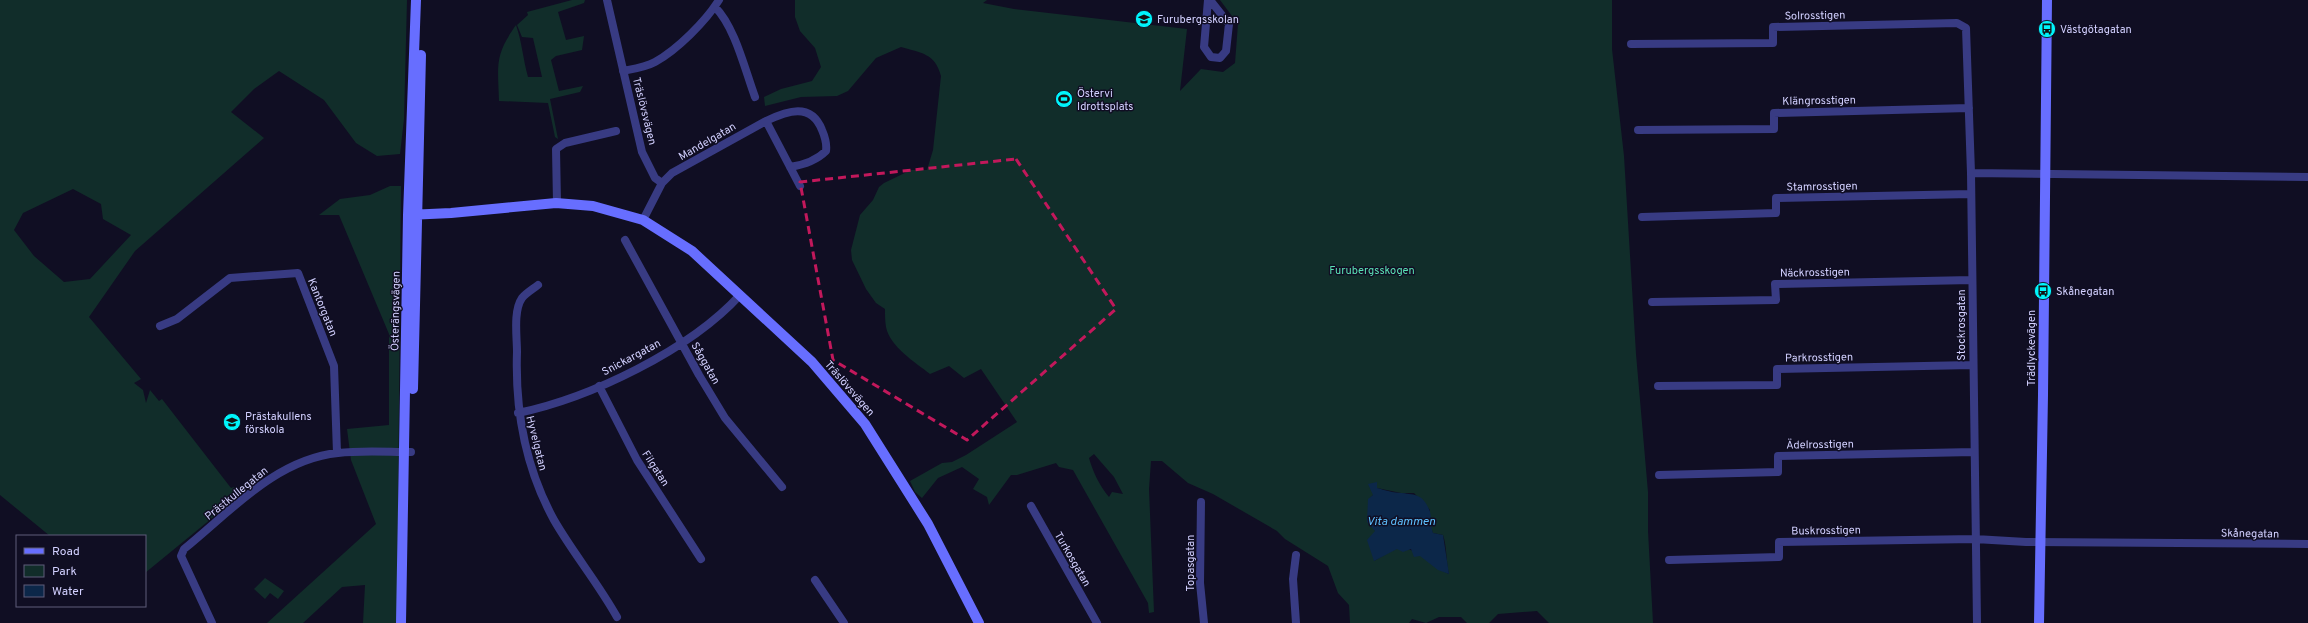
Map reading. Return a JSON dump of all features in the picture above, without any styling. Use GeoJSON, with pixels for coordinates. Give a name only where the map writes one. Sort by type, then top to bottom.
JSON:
{"type":"FeatureCollection","features":[{"type":"Feature","properties":{"kind":"street","name":"Österängsvägen"},"geometry":{"type":"LineString","coordinates":[[406,623],[416,0]]}},
{"type":"Feature","properties":{"kind":"street","name":"Österängsvägen"},"geometry":{"type":"LineString","coordinates":[[413,215],[422,0]]}},
{"type":"Feature","properties":{"kind":"street","name":"Träslövsvägen"},"geometry":{"type":"LineString","coordinates":[[607,0],[642,152],[655,178],[662,183]]}},
{"type":"Feature","properties":{"kind":"street"},"geometry":{"type":"LineString","coordinates":[[1209,0],[1229,24],[1226,50],[1220,58],[1211,57],[1204,47],[1209,0]]}},
{"type":"Feature","properties":{"kind":"street","name":"Trädlyckevägen"},"geometry":{"type":"LineString","coordinates":[[2039,623],[2047,0]]}},
{"type":"Feature","properties":{"kind":"street"},"geometry":{"type":"LineString","coordinates":[[623,71],[655,62],[691,33],[717,4],[731,32],[755,97]]}},
{"type":"Feature","properties":{"kind":"street","name":"Solrosstigen"},"geometry":{"type":"LineString","coordinates":[[1631,44],[1773,43],[1773,27],[1957,23],[1966,28]]}},
{"type":"Feature","properties":{"kind":"street","name":"Stockrosgatan"},"geometry":{"type":"LineString","coordinates":[[1966,28],[1971,173],[1972,365],[1977,623]]}},
{"type":"Feature","properties":{"kind":"street","name":"Klängrosstigen"},"geometry":{"type":"LineString","coordinates":[[1638,130],[1774,129],[1774,112],[1969,108]]}},
{"type":"Feature","properties":{"kind":"street","name":"Mandelgatan"},"geometry":{"type":"LineString","coordinates":[[662,183],[672,174],[784,112],[805,112],[814,116],[819,124],[827,145],[826,152],[801,166],[790,167]]}},
{"type":"Feature","properties":{"kind":"street"},"geometry":{"type":"LineString","coordinates":[[766,121],[800,186]]}},
{"type":"Feature","properties":{"kind":"street"},"geometry":{"type":"LineString","coordinates":[[557,203],[556,149],[565,143],[616,131]]}},
{"type":"Feature","properties":{"kind":"street"},"geometry":{"type":"LineString","coordinates":[[1971,173],[2308,177]]}},
{"type":"Feature","properties":{"kind":"street"},"geometry":{"type":"LineString","coordinates":[[643,220],[662,183]]}},
{"type":"Feature","properties":{"kind":"street","name":"Stamrosstigen"},"geometry":{"type":"LineString","coordinates":[[1642,217],[1776,213],[1776,198],[1970,194]]}},
{"type":"Feature","properties":{"kind":"street","name":"Träslövsvägen"},"geometry":{"type":"LineString","coordinates":[[413,215],[557,203],[593,206],[643,220],[692,252],[812,362],[866,424],[928,524],[979,623]]}},
{"type":"Feature","properties":{"kind":"street","name":"Såggatan"},"geometry":{"type":"LineString","coordinates":[[625,240],[725,418],[782,487]]}},
{"type":"Feature","properties":{"kind":"street","name":"Kantorgatan"},"geometry":{"type":"LineString","coordinates":[[160,326],[177,319],[230,278],[298,273],[334,366],[337,452]]}},
{"type":"Feature","properties":{"kind":"street","name":"Näckrosstigen"},"geometry":{"type":"LineString","coordinates":[[1652,302],[1776,300],[1775,284],[1972,280]]}},
{"type":"Feature","properties":{"kind":"street","name":"Hyvelgatan"},"geometry":{"type":"LineString","coordinates":[[538,284],[524,295],[519,306],[516,373],[518,413],[532,473],[554,520],[601,589],[617,617]]}},
{"type":"Feature","properties":{"kind":"street","name":"Snickargatan"},"geometry":{"type":"LineString","coordinates":[[518,413],[574,398],[650,361],[681,342],[723,312],[740,295]]}},
{"type":"Feature","properties":{"kind":"street","name":"Parkrosstigen"},"geometry":{"type":"LineString","coordinates":[[1658,386],[1777,385],[1777,368],[1972,365]]}},
{"type":"Feature","properties":{"kind":"street","name":"Filgatan"},"geometry":{"type":"LineString","coordinates":[[599,386],[637,460],[701,559]]}},
{"type":"Feature","properties":{"kind":"street","name":"Prästkullegatan"},"geometry":{"type":"LineString","coordinates":[[212,623],[181,556],[184,549],[272,476],[297,465],[337,452],[408,452]]}},
{"type":"Feature","properties":{"kind":"street","name":"Österängsvägen"},"geometry":{"type":"LineString","coordinates":[[401,623],[408,452]]}},
{"type":"Feature","properties":{"kind":"street","name":"Ädelrosstigen"},"geometry":{"type":"LineString","coordinates":[[1659,475],[1778,472],[1778,456],[1974,452]]}},
{"type":"Feature","properties":{"kind":"street","name":"Topasgatan"},"geometry":{"type":"LineString","coordinates":[[1201,502],[1200,583],[1204,623]]}},
{"type":"Feature","properties":{"kind":"street","name":"Turkosgatan"},"geometry":{"type":"LineString","coordinates":[[1031,506],[1097,623]]}},
{"type":"Feature","properties":{"kind":"street","name":"Skånegatan"},"geometry":{"type":"LineString","coordinates":[[1975,539],[2040,542],[2308,544]]}},
{"type":"Feature","properties":{"kind":"street","name":"Buskrosstigen"},"geometry":{"type":"LineString","coordinates":[[1669,560],[1779,557],[1779,542],[1975,539]]}},
{"type":"Feature","properties":{"kind":"street"},"geometry":{"type":"LineString","coordinates":[[1296,555],[1293,579],[1296,623]]}},
{"type":"Feature","properties":{"kind":"street"},"geometry":{"type":"LineString","coordinates":[[815,580],[844,623]]}},
{"type":"Feature","properties":{"kind":"highlighted area"},"geometry":{"type":"Polygon","coordinates":[[[1016,159],[1116,309],[967,440],[833,360],[800,182],[1016,159]]]}},
{"type":"Feature","properties":{"kind":"green space"},"geometry":{"type":"Polygon","coordinates":[[[0,0],[407,0],[404,119],[400,154],[377,156],[356,143],[324,100],[279,71],[254,89],[231,112],[264,138],[135,251],[89,317],[141,379],[134,383],[143,390],[146,403],[150,390],[159,401],[162,399],[231,488],[234,487],[239,496],[146,572],[146,535],[49,535],[0,495],[0,0]],[[73,189],[23,213],[14,230],[34,256],[64,282],[90,279],[131,235],[103,219],[101,204],[73,189]]]}},
{"type":"Feature","properties":{"kind":"green space"},"geometry":{"type":"Polygon","coordinates":[[[572,0],[585,0],[584,3],[558,12],[566,40],[584,36],[582,50],[556,56],[551,60],[559,91],[583,86],[580,92],[550,99],[558,139],[555,137],[548,103],[499,101],[498,69],[504,45],[516,25],[528,77],[542,77],[533,38],[522,37],[517,25],[528,15],[527,12],[572,0]]]}},
{"type":"Feature","properties":{"kind":"green space","name":"Furubergsskogen"},"geometry":{"type":"Polygon","coordinates":[[[795,0],[987,0],[983,3],[1014,9],[1187,29],[1180,91],[1201,69],[1223,72],[1235,63],[1238,24],[1220,0],[1612,0],[1612,49],[1624,156],[1636,354],[1648,492],[1648,531],[1653,623],[1549,623],[1537,611],[1498,614],[1489,623],[1467,623],[1461,617],[1439,617],[1426,623],[1412,619],[1409,623],[1350,623],[1349,605],[1338,593],[1328,566],[1285,539],[1277,531],[1213,494],[1188,483],[1162,461],[1151,461],[1149,489],[1154,612],[1149,613],[1148,603],[1073,470],[1059,467],[1056,463],[1017,475],[1011,475],[989,505],[987,497],[973,489],[979,479],[962,467],[938,478],[922,498],[915,492],[910,481],[942,463],[952,462],[966,455],[1017,422],[981,369],[964,378],[949,366],[930,374],[904,354],[892,341],[888,334],[885,320],[885,309],[876,303],[866,289],[852,260],[851,250],[860,215],[873,200],[879,187],[911,170],[927,170],[933,150],[941,76],[938,68],[931,58],[921,53],[901,47],[876,58],[848,91],[837,96],[801,97],[765,106],[764,97],[781,89],[812,81],[821,67],[815,48],[800,31],[795,17],[795,0]],[[1094,454],[1089,458],[1092,468],[1102,488],[1109,497],[1112,492],[1123,494],[1114,477],[1094,454]],[[1377,482],[1373,495],[1368,500],[1375,531],[1374,561],[1396,549],[1403,548],[1416,553],[1449,574],[1443,535],[1433,533],[1429,523],[1430,510],[1414,493],[1401,493],[1377,488],[1377,482]]]}},
{"type":"Feature","properties":{"kind":"green space"},"geometry":{"type":"Polygon","coordinates":[[[390,186],[401,186],[397,623],[363,623],[365,585],[342,587],[303,623],[267,623],[376,524],[351,460],[347,429],[389,425],[389,334],[339,215],[319,215],[340,199],[370,195],[390,186]]]}},
{"type":"Feature","properties":{"kind":"green space"},"geometry":{"type":"Polygon","coordinates":[[[265,578],[284,591],[278,599],[270,593],[265,599],[254,589],[265,578]]]}},
{"type":"Feature","properties":{"kind":"water","name":"Vita dammen"},"geometry":{"type":"Polygon","coordinates":[[[1377,482],[1377,488],[1392,492],[1415,495],[1424,500],[1430,511],[1433,533],[1443,535],[1449,574],[1438,570],[1420,556],[1414,557],[1411,549],[1403,552],[1397,549],[1374,561],[1367,540],[1375,531],[1367,522],[1368,499],[1373,495],[1368,484],[1377,482]]]}},
{"type":"Feature","properties":{"kind":"place","name":"Furubergsskolan"},"geometry":{"type":"Point","coordinates":[1144,19]}},
{"type":"Feature","properties":{"kind":"place","name":"Västgötagatan"},"geometry":{"type":"Point","coordinates":[2047,29]}},
{"type":"Feature","properties":{"kind":"place","name":"Östervi Idrottsplats"},"geometry":{"type":"Point","coordinates":[1064,99]}},
{"type":"Feature","properties":{"kind":"place","name":"Skånegatan"},"geometry":{"type":"Point","coordinates":[2043,291]}},
{"type":"Feature","properties":{"kind":"place","name":"Prästakullens förskola"},"geometry":{"type":"Point","coordinates":[232,422]}}]}
